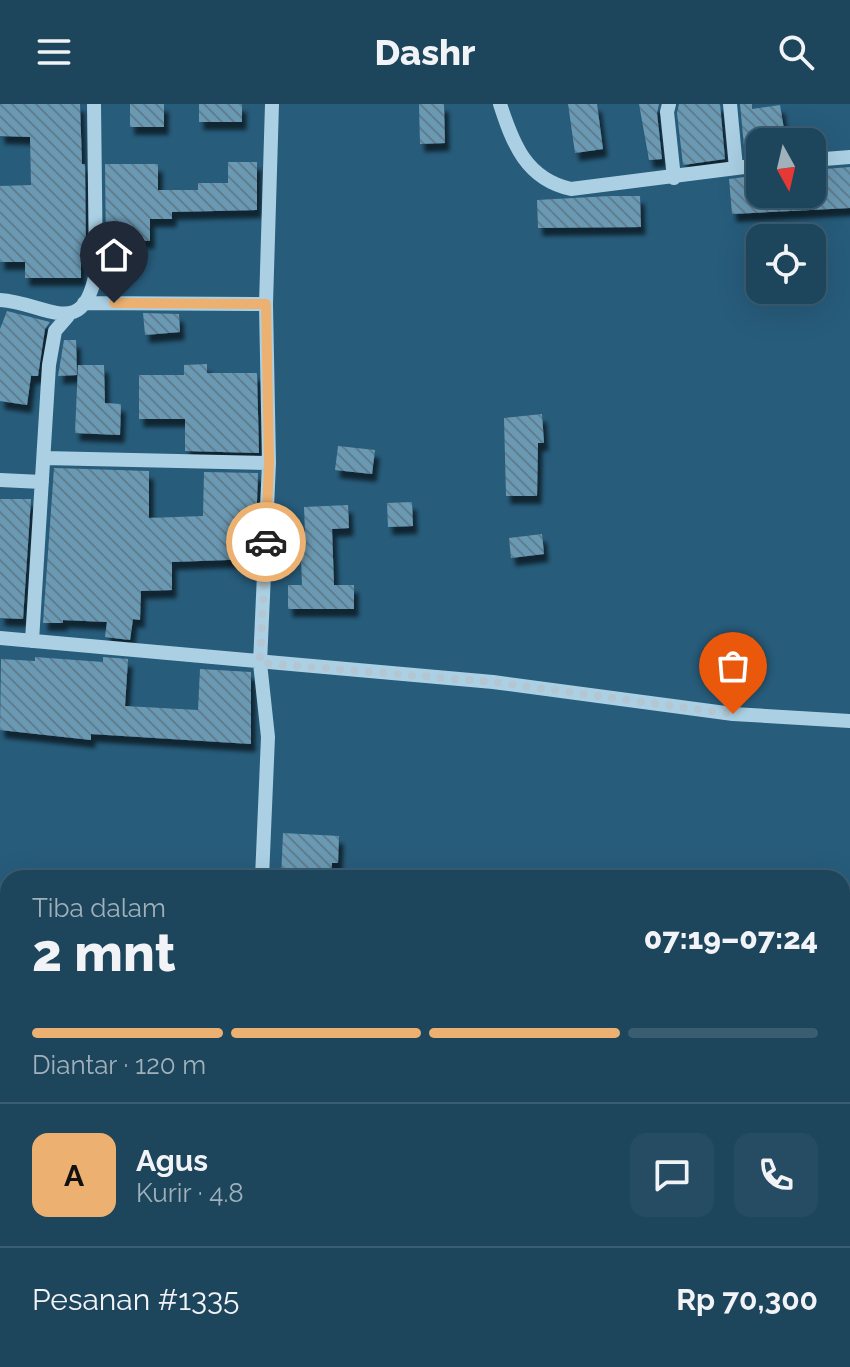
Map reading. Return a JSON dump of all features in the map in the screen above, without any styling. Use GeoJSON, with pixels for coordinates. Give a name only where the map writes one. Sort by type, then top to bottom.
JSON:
{"type":"FeatureCollection","features":[{"type":"Feature","properties":{"kind":"street"},"geometry":{"type":"LineString","coordinates":[[32,641],[49,365],[55,331],[91,295],[96,272],[94,104]]}},
{"type":"Feature","properties":{"kind":"street"},"geometry":{"type":"LineString","coordinates":[[262,870],[268,737],[260,663],[269,463],[266,304],[272,104]]}},
{"type":"Feature","properties":{"kind":"street"},"geometry":{"type":"LineString","coordinates":[[500,104],[522,156],[534,172],[551,184],[571,189],[746,167]]}},
{"type":"Feature","properties":{"kind":"street"},"geometry":{"type":"LineString","coordinates":[[669,104],[667,112],[674,178]]}},
{"type":"Feature","properties":{"kind":"street"},"geometry":{"type":"LineString","coordinates":[[730,104],[736,168]]}},
{"type":"Feature","properties":{"kind":"street"},"geometry":{"type":"LineString","coordinates":[[826,159],[850,157]]}},
{"type":"Feature","properties":{"kind":"street"},"geometry":{"type":"LineString","coordinates":[[0,300],[36,306],[68,316]]}},
{"type":"Feature","properties":{"kind":"street"},"geometry":{"type":"LineString","coordinates":[[84,303],[266,304]]}},
{"type":"Feature","properties":{"kind":"street"},"geometry":{"type":"LineString","coordinates":[[44,458],[269,463]]}},
{"type":"Feature","properties":{"kind":"street"},"geometry":{"type":"LineString","coordinates":[[0,480],[42,482]]}},
{"type":"Feature","properties":{"kind":"street"},"geometry":{"type":"LineString","coordinates":[[0,638],[493,682],[733,714],[850,721]]}},
{"type":"Feature","properties":{"kind":"building"},"geometry":{"type":"Polygon","coordinates":[[[0,104],[80,104],[82,164],[85,164],[86,252],[81,252],[81,278],[25,278],[25,262],[0,262],[0,186],[31,185],[30,137],[0,136],[0,104]]]}},
{"type":"Feature","properties":{"kind":"building"},"geometry":{"type":"Polygon","coordinates":[[[130,104],[164,104],[164,127],[130,127],[130,104]]]}},
{"type":"Feature","properties":{"kind":"building"},"geometry":{"type":"Polygon","coordinates":[[[199,104],[242,104],[242,122],[199,122],[199,104]]]}},
{"type":"Feature","properties":{"kind":"building"},"geometry":{"type":"Polygon","coordinates":[[[419,104],[444,104],[445,143],[420,144],[419,104]]]}},
{"type":"Feature","properties":{"kind":"building"},"geometry":{"type":"Polygon","coordinates":[[[568,104],[597,104],[603,149],[575,153],[568,104]]]}},
{"type":"Feature","properties":{"kind":"building"},"geometry":{"type":"Polygon","coordinates":[[[639,104],[659,104],[657,113],[662,159],[649,160],[639,104]]]}},
{"type":"Feature","properties":{"kind":"building"},"geometry":{"type":"Polygon","coordinates":[[[679,104],[720,104],[725,159],[683,165],[677,113],[679,104]]]}},
{"type":"Feature","properties":{"kind":"building"},"geometry":{"type":"Polygon","coordinates":[[[740,104],[752,104],[752,109],[780,105],[784,128],[746,128],[745,157],[740,104]]]}},
{"type":"Feature","properties":{"kind":"building"},"geometry":{"type":"Polygon","coordinates":[[[228,162],[257,162],[257,210],[172,212],[172,219],[150,219],[150,241],[132,240],[132,253],[106,253],[105,164],[158,164],[158,190],[198,190],[198,183],[228,183],[228,162]]]}},
{"type":"Feature","properties":{"kind":"building"},"geometry":{"type":"Polygon","coordinates":[[[850,167],[850,208],[732,214],[729,179],[746,177],[746,208],[826,208],[826,169],[850,167]]]}},
{"type":"Feature","properties":{"kind":"building"},"geometry":{"type":"Polygon","coordinates":[[[640,196],[641,227],[538,228],[537,200],[640,196]]]}},
{"type":"Feature","properties":{"kind":"building"},"geometry":{"type":"Polygon","coordinates":[[[7,311],[50,322],[45,329],[38,376],[31,376],[27,405],[0,401],[0,329],[7,311]]]}},
{"type":"Feature","properties":{"kind":"building"},"geometry":{"type":"Polygon","coordinates":[[[143,313],[179,314],[180,332],[145,335],[143,313]]]}},
{"type":"Feature","properties":{"kind":"building"},"geometry":{"type":"Polygon","coordinates":[[[64,340],[76,340],[77,375],[58,376],[64,340]]]}},
{"type":"Feature","properties":{"kind":"building"},"geometry":{"type":"Polygon","coordinates":[[[207,364],[207,373],[257,373],[259,453],[185,451],[185,419],[139,419],[139,375],[184,375],[184,365],[207,364]]]}},
{"type":"Feature","properties":{"kind":"building"},"geometry":{"type":"Polygon","coordinates":[[[78,365],[104,365],[105,403],[121,404],[120,435],[75,433],[78,365]]]}},
{"type":"Feature","properties":{"kind":"building"},"geometry":{"type":"Polygon","coordinates":[[[542,414],[544,443],[538,443],[537,496],[506,496],[504,418],[542,414]]]}},
{"type":"Feature","properties":{"kind":"building"},"geometry":{"type":"Polygon","coordinates":[[[338,446],[375,450],[372,474],[335,470],[338,446]]]}},
{"type":"Feature","properties":{"kind":"building"},"geometry":{"type":"Polygon","coordinates":[[[54,468],[149,471],[149,518],[203,516],[204,472],[258,473],[255,559],[172,562],[172,590],[141,591],[140,620],[133,619],[130,640],[105,637],[107,622],[63,620],[63,623],[43,623],[54,468]]]}},
{"type":"Feature","properties":{"kind":"building"},"geometry":{"type":"Polygon","coordinates":[[[0,499],[31,499],[23,619],[0,618],[0,499]]]}},
{"type":"Feature","properties":{"kind":"building"},"geometry":{"type":"Polygon","coordinates":[[[412,502],[413,526],[388,527],[387,503],[412,502]]]}},
{"type":"Feature","properties":{"kind":"building"},"geometry":{"type":"Polygon","coordinates":[[[348,505],[349,528],[332,529],[334,585],[354,585],[354,609],[288,609],[288,585],[302,585],[300,534],[305,533],[304,507],[348,505]]]}},
{"type":"Feature","properties":{"kind":"building"},"geometry":{"type":"Polygon","coordinates":[[[542,534],[544,554],[511,558],[509,538],[542,534]]]}},
{"type":"Feature","properties":{"kind":"building"},"geometry":{"type":"Polygon","coordinates":[[[35,657],[103,662],[103,657],[128,659],[125,706],[198,710],[200,669],[251,672],[251,744],[91,734],[91,740],[0,730],[1,659],[35,661],[35,657]]]}},
{"type":"Feature","properties":{"kind":"building"},"geometry":{"type":"Polygon","coordinates":[[[283,833],[339,836],[338,863],[332,863],[332,870],[281,870],[283,833]]]}},
{"type":"Feature","properties":{"kind":"way so far"},"geometry":{"type":"LineString","coordinates":[[266,542],[260,663],[493,682],[733,714]]}},
{"type":"Feature","properties":{"kind":"route"},"geometry":{"type":"LineString","coordinates":[[114,303],[266,304],[269,463],[266,542]]}}]}
